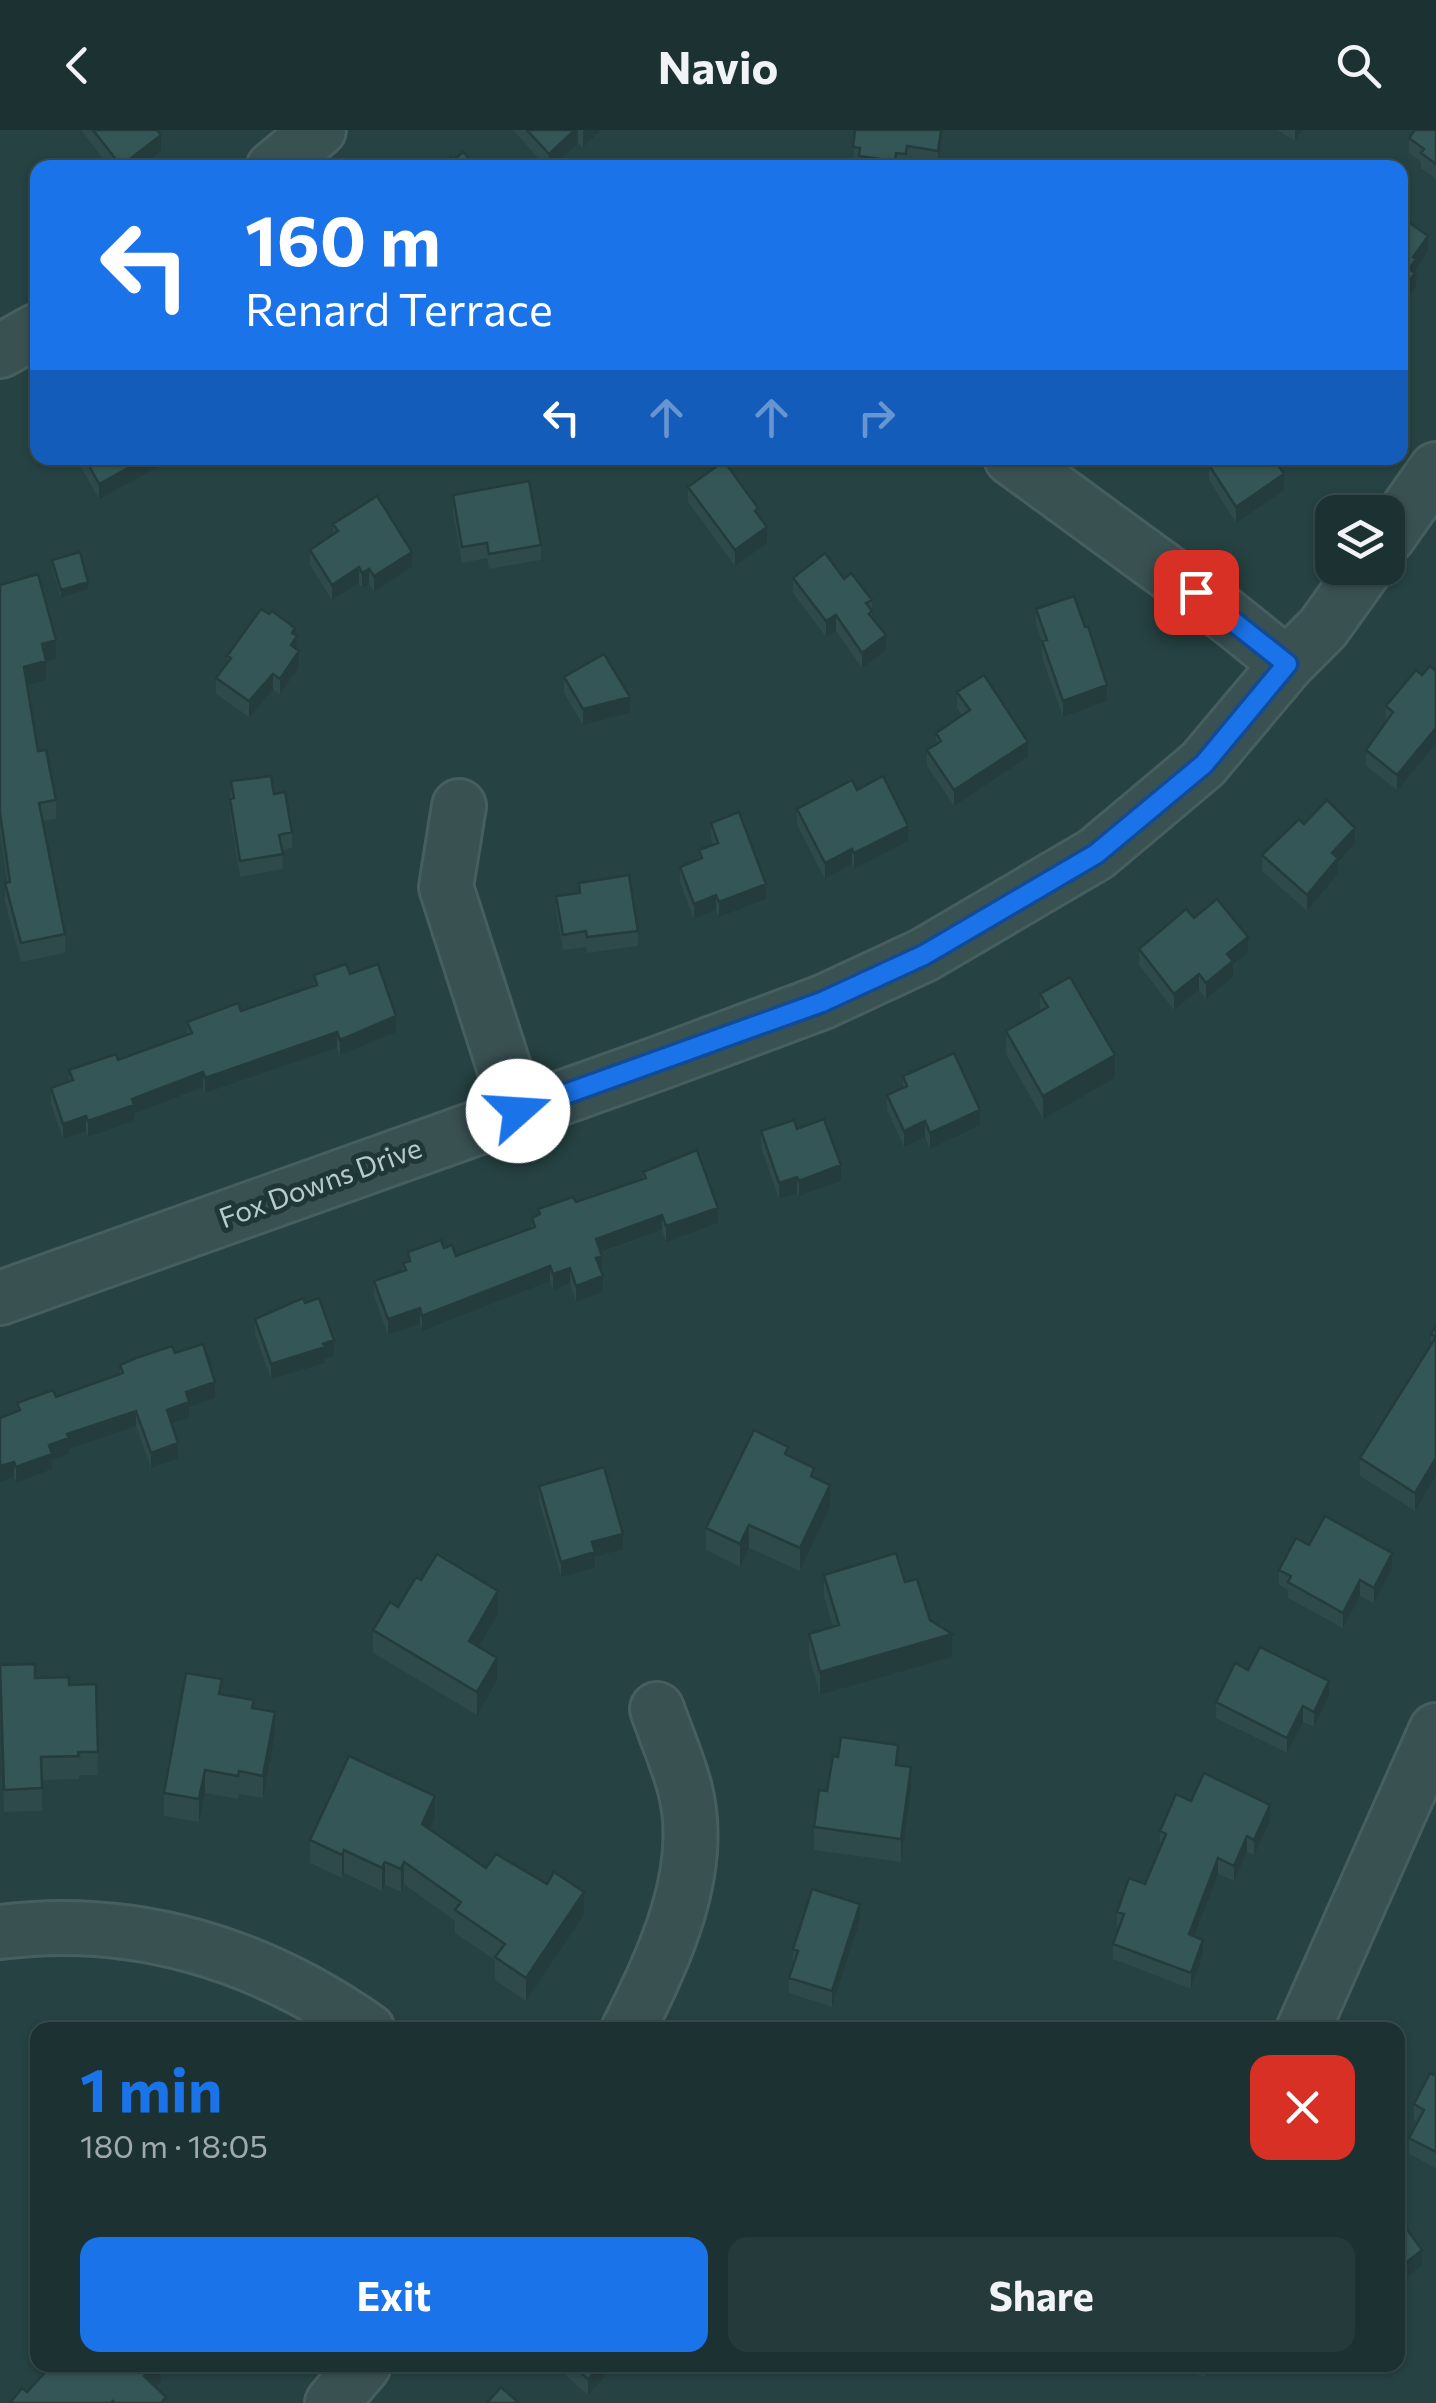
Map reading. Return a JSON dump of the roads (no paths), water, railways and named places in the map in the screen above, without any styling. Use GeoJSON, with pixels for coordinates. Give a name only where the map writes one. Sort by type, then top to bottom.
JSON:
{"type":"FeatureCollection","features":[{"type":"Feature","properties":{"kind":"street"},"geometry":{"type":"LineString","coordinates":[[282,160],[318,130]]}},
{"type":"Feature","properties":{"kind":"street"},"geometry":{"type":"LineString","coordinates":[[0,352],[30,335]]}},
{"type":"Feature","properties":{"kind":"street"},"geometry":{"type":"LineString","coordinates":[[1021,465],[1287,664]]}},
{"type":"Feature","properties":{"kind":"street"},"geometry":{"type":"LineString","coordinates":[[1405,513],[1436,469]]}},
{"type":"Feature","properties":{"kind":"street","name":"Fox Downs Drive"},"geometry":{"type":"LineString","coordinates":[[4,1284],[518,1111],[822,1002],[924,955],[1096,854],[1204,764],[1287,664],[1323,628],[1354,585]]}},
{"type":"Feature","properties":{"kind":"street"},"geometry":{"type":"LineString","coordinates":[[459,806],[446,887],[518,1111]]}},
{"type":"Feature","properties":{"kind":"street"},"geometry":{"type":"LineString","coordinates":[[632,2022],[666,1947],[690,1854],[685,1789],[657,1709]]}},
{"type":"Feature","properties":{"kind":"street"},"geometry":{"type":"LineString","coordinates":[[1308,2022],[1436,1730]]}},
{"type":"Feature","properties":{"kind":"street"},"geometry":{"type":"LineString","coordinates":[[0,1932],[87,1928],[140,1932],[192,1944],[288,1980],[356,2022]]}},
{"type":"Feature","properties":{"kind":"street"},"geometry":{"type":"LineString","coordinates":[[332,2403],[358,2372]]}}]}
